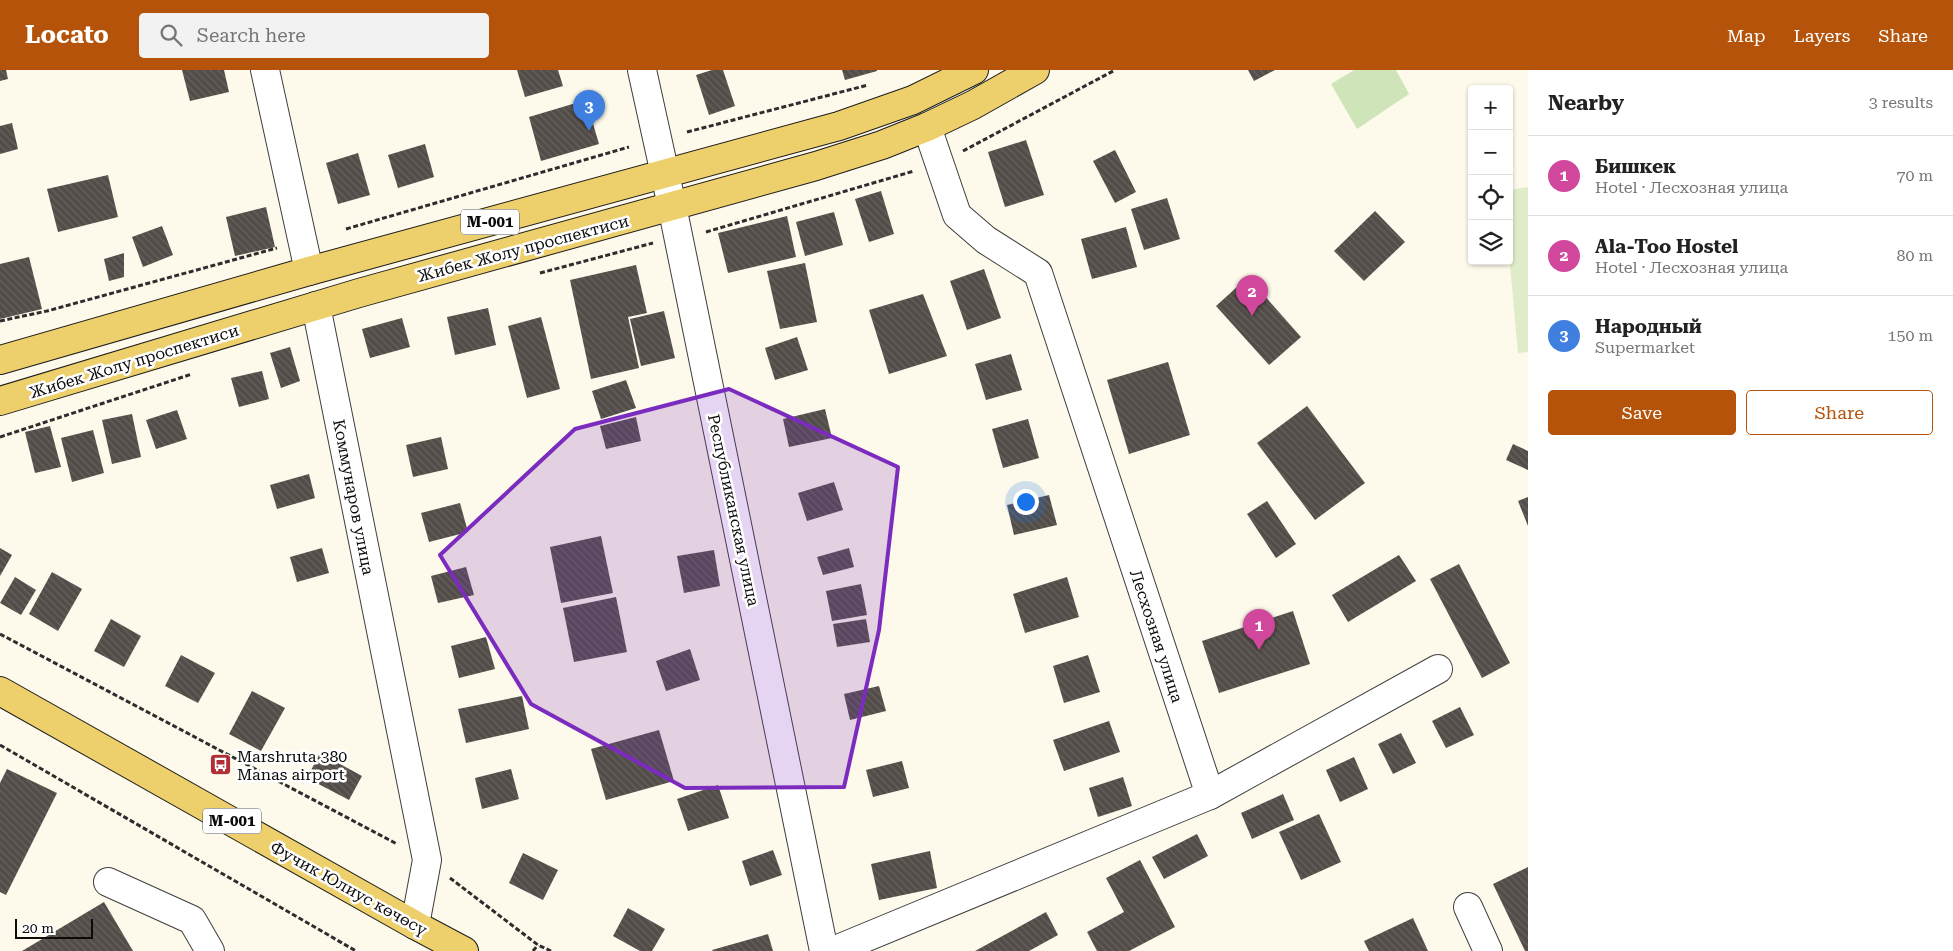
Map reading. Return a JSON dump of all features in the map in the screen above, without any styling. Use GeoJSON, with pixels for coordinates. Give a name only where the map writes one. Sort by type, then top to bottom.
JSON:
{"type":"FeatureCollection","features":[{"type":"Feature","properties":{"kind":"main road","name":"Жибек Жолу проспектиси"},"geometry":{"type":"LineString","coordinates":[[0,360],[309,271],[839,126],[913,100],[974,70]]}},
{"type":"Feature","properties":{"kind":"main road","name":"Жибек Жолу проспектиси"},"geometry":{"type":"LineString","coordinates":[[0,401],[316,306],[882,146],[973,105],[1035,70]]}},
{"type":"Feature","properties":{"kind":"main road","name":"Коммунаров улица"},"geometry":{"type":"LineString","coordinates":[[309,271],[316,306]]}},
{"type":"Feature","properties":{"kind":"main road","name":"Фучик Юлиус көчөсү"},"geometry":{"type":"LineString","coordinates":[[0,691],[464,951]]}},
{"type":"Feature","properties":{"kind":"street","name":"Коммунаров улица"},"geometry":{"type":"LineString","coordinates":[[265,70],[309,271]]}},
{"type":"Feature","properties":{"kind":"street","name":"Республиканская улица"},"geometry":{"type":"LineString","coordinates":[[642,70],[672,206],[824,951]]}},
{"type":"Feature","properties":{"kind":"street","name":"Лесхозная улица"},"geometry":{"type":"LineString","coordinates":[[927,127],[957,215],[986,240],[1038,273],[1210,795]]}},
{"type":"Feature","properties":{"kind":"street","name":"Коммунаров улица"},"geometry":{"type":"LineString","coordinates":[[316,306],[427,860],[415,925]]}},
{"type":"Feature","properties":{"kind":"street"},"geometry":{"type":"LineString","coordinates":[[833,951],[1210,795],[1438,669]]}},
{"type":"Feature","properties":{"kind":"street"},"geometry":{"type":"LineString","coordinates":[[108,882],[192,920],[210,951]]}},
{"type":"Feature","properties":{"kind":"street"},"geometry":{"type":"LineString","coordinates":[[1468,907],[1488,951]]}},
{"type":"Feature","properties":{"kind":"path"},"geometry":{"type":"LineString","coordinates":[[687,132],[869,85]]}},
{"type":"Feature","properties":{"kind":"path"},"geometry":{"type":"LineString","coordinates":[[346,229],[629,147]]}},
{"type":"Feature","properties":{"kind":"path"},"geometry":{"type":"LineString","coordinates":[[0,321],[47,311],[278,248]]}},
{"type":"Feature","properties":{"kind":"path"},"geometry":{"type":"LineString","coordinates":[[0,437],[193,373]]}},
{"type":"Feature","properties":{"kind":"path"},"geometry":{"type":"LineString","coordinates":[[0,634],[427,860],[538,945],[551,951]]}},
{"type":"Feature","properties":{"kind":"path"},"geometry":{"type":"LineString","coordinates":[[0,745],[356,951]]}},
{"type":"Feature","properties":{"kind":"path"},"geometry":{"type":"LineString","coordinates":[[533,951],[538,945]]}},
{"type":"Feature","properties":{"kind":"highlighted area"},"geometry":{"type":"Polygon","coordinates":[[[729,389],[898,467],[879,630],[844,787],[685,788],[531,704],[440,555],[575,429],[729,389]]]}},
{"type":"Feature","properties":{"kind":"green space"},"geometry":{"type":"Polygon","coordinates":[[[1354,70],[1396,70],[1409,94],[1357,129],[1331,84],[1354,70]]]}},
{"type":"Feature","properties":{"kind":"green space"},"geometry":{"type":"Polygon","coordinates":[[[1528,187],[1528,352],[1518,353],[1510,265],[1513,265],[1513,189],[1528,187]]]}},
{"type":"Feature","properties":{"kind":"building"},"geometry":{"type":"Polygon","coordinates":[[[0,70],[6,70],[8,79],[0,81],[0,70]]]}},
{"type":"Feature","properties":{"kind":"building"},"geometry":{"type":"Polygon","coordinates":[[[182,70],[224,70],[229,92],[190,101],[182,70]]]}},
{"type":"Feature","properties":{"kind":"building"},"geometry":{"type":"Polygon","coordinates":[[[517,70],[558,70],[563,86],[525,97],[517,70]]]}},
{"type":"Feature","properties":{"kind":"building"},"geometry":{"type":"Polygon","coordinates":[[[712,70],[723,70],[735,106],[709,115],[696,75],[712,70]]]}},
{"type":"Feature","properties":{"kind":"building"},"geometry":{"type":"Polygon","coordinates":[[[842,70],[877,70],[877,71],[845,80],[842,70]]]}},
{"type":"Feature","properties":{"kind":"building"},"geometry":{"type":"Polygon","coordinates":[[[1248,70],[1275,70],[1254,81],[1248,70]]]}},
{"type":"Feature","properties":{"kind":"building"},"geometry":{"type":"Polygon","coordinates":[[[586,100],[599,144],[541,161],[529,117],[586,100]]]}},
{"type":"Feature","properties":{"kind":"building"},"geometry":{"type":"Polygon","coordinates":[[[12,123],[18,149],[0,154],[0,126],[12,123]]]}},
{"type":"Feature","properties":{"kind":"building"},"geometry":{"type":"Polygon","coordinates":[[[1026,140],[1044,195],[1005,207],[988,152],[1026,140]]]}},
{"type":"Feature","properties":{"kind":"building"},"geometry":{"type":"Polygon","coordinates":[[[425,144],[434,177],[398,188],[388,155],[425,144]]]}},
{"type":"Feature","properties":{"kind":"building"},"geometry":{"type":"Polygon","coordinates":[[[1115,150],[1136,192],[1115,203],[1093,161],[1115,150]]]}},
{"type":"Feature","properties":{"kind":"building"},"geometry":{"type":"Polygon","coordinates":[[[358,153],[370,195],[338,204],[326,163],[358,153]]]}},
{"type":"Feature","properties":{"kind":"building"},"geometry":{"type":"Polygon","coordinates":[[[108,175],[118,217],[58,232],[47,189],[108,175]]]}},
{"type":"Feature","properties":{"kind":"building"},"geometry":{"type":"Polygon","coordinates":[[[881,191],[894,234],[869,242],[855,199],[881,191]]]}},
{"type":"Feature","properties":{"kind":"building"},"geometry":{"type":"Polygon","coordinates":[[[1167,198],[1180,239],[1144,250],[1131,209],[1167,198]]]}},
{"type":"Feature","properties":{"kind":"building"},"geometry":{"type":"Polygon","coordinates":[[[266,207],[275,247],[235,256],[226,217],[266,207]]]}},
{"type":"Feature","properties":{"kind":"building"},"geometry":{"type":"Polygon","coordinates":[[[1375,211],[1405,242],[1364,281],[1334,251],[1375,211]]]}},
{"type":"Feature","properties":{"kind":"building"},"geometry":{"type":"Polygon","coordinates":[[[834,212],[843,245],[805,256],[796,222],[834,212]]]}},
{"type":"Feature","properties":{"kind":"building"},"geometry":{"type":"Polygon","coordinates":[[[787,216],[796,257],[728,273],[718,233],[787,216]]]}},
{"type":"Feature","properties":{"kind":"building"},"geometry":{"type":"Polygon","coordinates":[[[162,226],[173,255],[143,267],[132,237],[162,226]]]}},
{"type":"Feature","properties":{"kind":"building"},"geometry":{"type":"Polygon","coordinates":[[[1126,227],[1137,267],[1092,279],[1081,239],[1126,227]]]}},
{"type":"Feature","properties":{"kind":"building"},"geometry":{"type":"Polygon","coordinates":[[[124,253],[124,277],[109,281],[104,259],[124,253]]]}},
{"type":"Feature","properties":{"kind":"building"},"geometry":{"type":"Polygon","coordinates":[[[29,257],[42,309],[0,319],[0,264],[29,257]]]}},
{"type":"Feature","properties":{"kind":"building"},"geometry":{"type":"Polygon","coordinates":[[[805,263],[817,322],[780,329],[767,271],[805,263]]]}},
{"type":"Feature","properties":{"kind":"building"},"geometry":{"type":"Polygon","coordinates":[[[636,265],[647,313],[628,317],[639,368],[591,379],[570,280],[636,265]]]}},
{"type":"Feature","properties":{"kind":"building"},"geometry":{"type":"Polygon","coordinates":[[[984,269],[1001,318],[967,330],[950,281],[984,269]]]}},
{"type":"Feature","properties":{"kind":"building"},"geometry":{"type":"Polygon","coordinates":[[[1248,277],[1301,337],[1269,365],[1216,306],[1248,277]]]}},
{"type":"Feature","properties":{"kind":"building"},"geometry":{"type":"Polygon","coordinates":[[[923,294],[947,356],[889,374],[869,310],[923,294]]]}},
{"type":"Feature","properties":{"kind":"building"},"geometry":{"type":"Polygon","coordinates":[[[488,308],[496,345],[455,355],[447,317],[488,308]]]}},
{"type":"Feature","properties":{"kind":"building"},"geometry":{"type":"Polygon","coordinates":[[[664,311],[675,358],[641,366],[630,319],[664,311]]]}},
{"type":"Feature","properties":{"kind":"building"},"geometry":{"type":"Polygon","coordinates":[[[541,317],[560,389],[527,398],[508,326],[541,317]]]}},
{"type":"Feature","properties":{"kind":"building"},"geometry":{"type":"Polygon","coordinates":[[[402,318],[410,347],[370,358],[362,329],[402,318]]]}},
{"type":"Feature","properties":{"kind":"building"},"geometry":{"type":"Polygon","coordinates":[[[797,337],[808,370],[775,380],[765,348],[797,337]]]}},
{"type":"Feature","properties":{"kind":"building"},"geometry":{"type":"Polygon","coordinates":[[[290,347],[300,381],[281,388],[270,353],[290,347]]]}},
{"type":"Feature","properties":{"kind":"building"},"geometry":{"type":"Polygon","coordinates":[[[1011,354],[1022,390],[986,400],[975,364],[1011,354]]]}},
{"type":"Feature","properties":{"kind":"building"},"geometry":{"type":"Polygon","coordinates":[[[1168,362],[1190,435],[1129,454],[1107,380],[1168,362]]]}},
{"type":"Feature","properties":{"kind":"building"},"geometry":{"type":"Polygon","coordinates":[[[262,371],[269,399],[239,407],[231,378],[262,371]]]}},
{"type":"Feature","properties":{"kind":"building"},"geometry":{"type":"Polygon","coordinates":[[[626,380],[636,408],[601,419],[592,391],[626,380]]]}},
{"type":"Feature","properties":{"kind":"building"},"geometry":{"type":"Polygon","coordinates":[[[1307,406],[1365,483],[1315,520],[1257,443],[1307,406]]]}},
{"type":"Feature","properties":{"kind":"building"},"geometry":{"type":"Polygon","coordinates":[[[825,409],[832,438],[789,447],[783,419],[825,409]]]}},
{"type":"Feature","properties":{"kind":"building"},"geometry":{"type":"Polygon","coordinates":[[[177,410],[187,439],[156,449],[146,420],[177,410]]]}},
{"type":"Feature","properties":{"kind":"building"},"geometry":{"type":"Polygon","coordinates":[[[132,414],[141,457],[112,464],[102,420],[132,414]]]}},
{"type":"Feature","properties":{"kind":"building"},"geometry":{"type":"Polygon","coordinates":[[[636,417],[641,441],[606,449],[600,426],[636,417]]]}},
{"type":"Feature","properties":{"kind":"building"},"geometry":{"type":"Polygon","coordinates":[[[1028,419],[1039,458],[1003,468],[992,429],[1028,419]]]}},
{"type":"Feature","properties":{"kind":"building"},"geometry":{"type":"Polygon","coordinates":[[[50,426],[61,467],[35,473],[25,432],[50,426]]]}},
{"type":"Feature","properties":{"kind":"building"},"geometry":{"type":"Polygon","coordinates":[[[93,430],[104,473],[72,482],[61,438],[93,430]]]}},
{"type":"Feature","properties":{"kind":"building"},"geometry":{"type":"Polygon","coordinates":[[[441,437],[448,469],[413,477],[406,445],[441,437]]]}},
{"type":"Feature","properties":{"kind":"building"},"geometry":{"type":"Polygon","coordinates":[[[1513,444],[1528,451],[1528,470],[1506,460],[1513,444]]]}},
{"type":"Feature","properties":{"kind":"building"},"geometry":{"type":"Polygon","coordinates":[[[309,474],[315,498],[277,509],[270,485],[309,474]]]}},
{"type":"Feature","properties":{"kind":"building"},"geometry":{"type":"Polygon","coordinates":[[[834,482],[843,510],[807,521],[798,493],[834,482]]]}},
{"type":"Feature","properties":{"kind":"building"},"geometry":{"type":"Polygon","coordinates":[[[1049,495],[1057,525],[1014,535],[1007,505],[1049,495]]]}},
{"type":"Feature","properties":{"kind":"building"},"geometry":{"type":"Polygon","coordinates":[[[1528,497],[1528,526],[1518,501],[1528,497]]]}},
{"type":"Feature","properties":{"kind":"building"},"geometry":{"type":"Polygon","coordinates":[[[1267,501],[1296,544],[1276,558],[1247,514],[1267,501]]]}},
{"type":"Feature","properties":{"kind":"building"},"geometry":{"type":"Polygon","coordinates":[[[460,503],[468,532],[429,542],[421,513],[460,503]]]}},
{"type":"Feature","properties":{"kind":"building"},"geometry":{"type":"Polygon","coordinates":[[[601,536],[613,593],[561,603],[550,547],[601,536]]]}},
{"type":"Feature","properties":{"kind":"building"},"geometry":{"type":"Polygon","coordinates":[[[0,548],[12,555],[0,576],[0,548]]]}},
{"type":"Feature","properties":{"kind":"building"},"geometry":{"type":"Polygon","coordinates":[[[322,548],[329,573],[297,582],[290,557],[322,548]]]}},
{"type":"Feature","properties":{"kind":"building"},"geometry":{"type":"Polygon","coordinates":[[[849,548],[854,567],[823,575],[817,557],[849,548]]]}},
{"type":"Feature","properties":{"kind":"building"},"geometry":{"type":"Polygon","coordinates":[[[714,550],[720,586],[684,593],[677,556],[714,550]]]}},
{"type":"Feature","properties":{"kind":"building"},"geometry":{"type":"Polygon","coordinates":[[[1399,555],[1416,581],[1348,622],[1332,595],[1399,555]]]}},
{"type":"Feature","properties":{"kind":"building"},"geometry":{"type":"Polygon","coordinates":[[[1459,564],[1510,663],[1482,678],[1430,579],[1459,564]]]}},
{"type":"Feature","properties":{"kind":"building"},"geometry":{"type":"Polygon","coordinates":[[[466,567],[474,595],[438,603],[431,576],[466,567]]]}},
{"type":"Feature","properties":{"kind":"building"},"geometry":{"type":"Polygon","coordinates":[[[52,572],[82,589],[58,631],[29,614],[52,572]]]}},
{"type":"Feature","properties":{"kind":"building"},"geometry":{"type":"Polygon","coordinates":[[[15,577],[36,590],[21,615],[0,603],[15,577]]]}},
{"type":"Feature","properties":{"kind":"building"},"geometry":{"type":"Polygon","coordinates":[[[1067,577],[1079,617],[1025,633],[1013,594],[1067,577]]]}},
{"type":"Feature","properties":{"kind":"building"},"geometry":{"type":"Polygon","coordinates":[[[861,584],[867,615],[832,621],[826,591],[861,584]]]}},
{"type":"Feature","properties":{"kind":"building"},"geometry":{"type":"Polygon","coordinates":[[[616,597],[627,652],[574,662],[563,608],[616,597]]]}},
{"type":"Feature","properties":{"kind":"building"},"geometry":{"type":"Polygon","coordinates":[[[1293,611],[1310,664],[1219,693],[1202,641],[1293,611]]]}},
{"type":"Feature","properties":{"kind":"building"},"geometry":{"type":"Polygon","coordinates":[[[111,619],[141,636],[124,667],[94,651],[111,619]]]}},
{"type":"Feature","properties":{"kind":"building"},"geometry":{"type":"Polygon","coordinates":[[[866,619],[870,642],[837,647],[833,624],[866,619]]]}},
{"type":"Feature","properties":{"kind":"building"},"geometry":{"type":"Polygon","coordinates":[[[486,637],[495,669],[459,678],[451,646],[486,637]]]}},
{"type":"Feature","properties":{"kind":"building"},"geometry":{"type":"Polygon","coordinates":[[[690,649],[700,680],[666,691],[656,661],[690,649]]]}},
{"type":"Feature","properties":{"kind":"building"},"geometry":{"type":"Polygon","coordinates":[[[181,655],[215,673],[198,703],[165,686],[181,655]]]}},
{"type":"Feature","properties":{"kind":"building"},"geometry":{"type":"Polygon","coordinates":[[[1088,655],[1100,692],[1064,703],[1053,666],[1088,655]]]}},
{"type":"Feature","properties":{"kind":"building"},"geometry":{"type":"Polygon","coordinates":[[[879,686],[886,711],[850,720],[844,694],[879,686]]]}},
{"type":"Feature","properties":{"kind":"building"},"geometry":{"type":"Polygon","coordinates":[[[252,691],[285,708],[261,751],[229,734],[252,691]]]}},
{"type":"Feature","properties":{"kind":"building"},"geometry":{"type":"Polygon","coordinates":[[[522,696],[529,729],[466,743],[458,709],[522,696]]]}},
{"type":"Feature","properties":{"kind":"building"},"geometry":{"type":"Polygon","coordinates":[[[1460,707],[1474,735],[1446,748],[1432,721],[1460,707]]]}},
{"type":"Feature","properties":{"kind":"building"},"geometry":{"type":"Polygon","coordinates":[[[1109,721],[1120,752],[1064,771],[1053,740],[1109,721]]]}},
{"type":"Feature","properties":{"kind":"building"},"geometry":{"type":"Polygon","coordinates":[[[659,730],[674,781],[606,800],[591,749],[659,730]]]}},
{"type":"Feature","properties":{"kind":"building"},"geometry":{"type":"Polygon","coordinates":[[[1401,733],[1416,763],[1393,774],[1378,744],[1401,733]]]}},
{"type":"Feature","properties":{"kind":"building"},"geometry":{"type":"Polygon","coordinates":[[[320,753],[362,776],[349,800],[307,778],[320,753]]]}},
{"type":"Feature","properties":{"kind":"building"},"geometry":{"type":"Polygon","coordinates":[[[1354,757],[1368,789],[1340,802],[1326,770],[1354,757]]]}},
{"type":"Feature","properties":{"kind":"building"},"geometry":{"type":"Polygon","coordinates":[[[902,761],[909,788],[873,797],[866,770],[902,761]]]}},
{"type":"Feature","properties":{"kind":"building"},"geometry":{"type":"Polygon","coordinates":[[[7,769],[57,793],[6,895],[0,892],[0,783],[7,769]]]}},
{"type":"Feature","properties":{"kind":"building"},"geometry":{"type":"Polygon","coordinates":[[[511,769],[519,799],[482,809],[475,778],[511,769]]]}},
{"type":"Feature","properties":{"kind":"building"},"geometry":{"type":"Polygon","coordinates":[[[1123,777],[1132,806],[1098,817],[1089,788],[1123,777]]]}},
{"type":"Feature","properties":{"kind":"building"},"geometry":{"type":"Polygon","coordinates":[[[718,785],[729,818],[688,831],[677,799],[718,785]]]}},
{"type":"Feature","properties":{"kind":"building"},"geometry":{"type":"Polygon","coordinates":[[[1283,794],[1294,820],[1252,839],[1241,813],[1283,794]]]}},
{"type":"Feature","properties":{"kind":"building"},"geometry":{"type":"Polygon","coordinates":[[[1319,814],[1341,862],[1301,880],[1279,832],[1319,814]]]}},
{"type":"Feature","properties":{"kind":"building"},"geometry":{"type":"Polygon","coordinates":[[[1197,834],[1208,856],[1164,879],[1152,857],[1197,834]]]}},
{"type":"Feature","properties":{"kind":"building"},"geometry":{"type":"Polygon","coordinates":[[[773,850],[782,875],[750,886],[742,861],[773,850]]]}},
{"type":"Feature","properties":{"kind":"building"},"geometry":{"type":"Polygon","coordinates":[[[930,851],[937,888],[879,900],[871,864],[930,851]]]}},
{"type":"Feature","properties":{"kind":"building"},"geometry":{"type":"Polygon","coordinates":[[[523,853],[558,870],[543,900],[509,883],[523,853]]]}},
{"type":"Feature","properties":{"kind":"building"},"geometry":{"type":"Polygon","coordinates":[[[1140,860],[1175,927],[1129,951],[1097,951],[1087,932],[1124,912],[1106,878],[1140,860]]]}},
{"type":"Feature","properties":{"kind":"building"},"geometry":{"type":"Polygon","coordinates":[[[1528,867],[1528,951],[1525,951],[1493,884],[1528,867]]]}},
{"type":"Feature","properties":{"kind":"building"},"geometry":{"type":"Polygon","coordinates":[[[104,902],[133,951],[22,951],[104,902]]]}},
{"type":"Feature","properties":{"kind":"building"},"geometry":{"type":"Polygon","coordinates":[[[628,908],[665,929],[652,951],[640,951],[613,936],[628,908]]]}},
{"type":"Feature","properties":{"kind":"building"},"geometry":{"type":"Polygon","coordinates":[[[1046,912],[1058,935],[1029,951],[975,951],[1046,912]]]}},
{"type":"Feature","properties":{"kind":"building"},"geometry":{"type":"Polygon","coordinates":[[[1413,918],[1428,951],[1369,951],[1364,941],[1413,918]]]}},
{"type":"Feature","properties":{"kind":"building"},"geometry":{"type":"Polygon","coordinates":[[[768,934],[773,951],[712,950],[768,934]]]}},
{"type":"Feature","properties":{"kind":"place","name":"Народный"},"geometry":{"type":"Point","coordinates":[589,131]}},
{"type":"Feature","properties":{"kind":"place","name":"Ala-Too Hostel"},"geometry":{"type":"Point","coordinates":[1252,316]}},
{"type":"Feature","properties":{"kind":"place","name":"Бишкек"},"geometry":{"type":"Point","coordinates":[1259,650]}},
{"type":"Feature","properties":{"kind":"place","name":"Marshruta 380 Manas airport"},"geometry":{"type":"Point","coordinates":[221,765]}}]}
